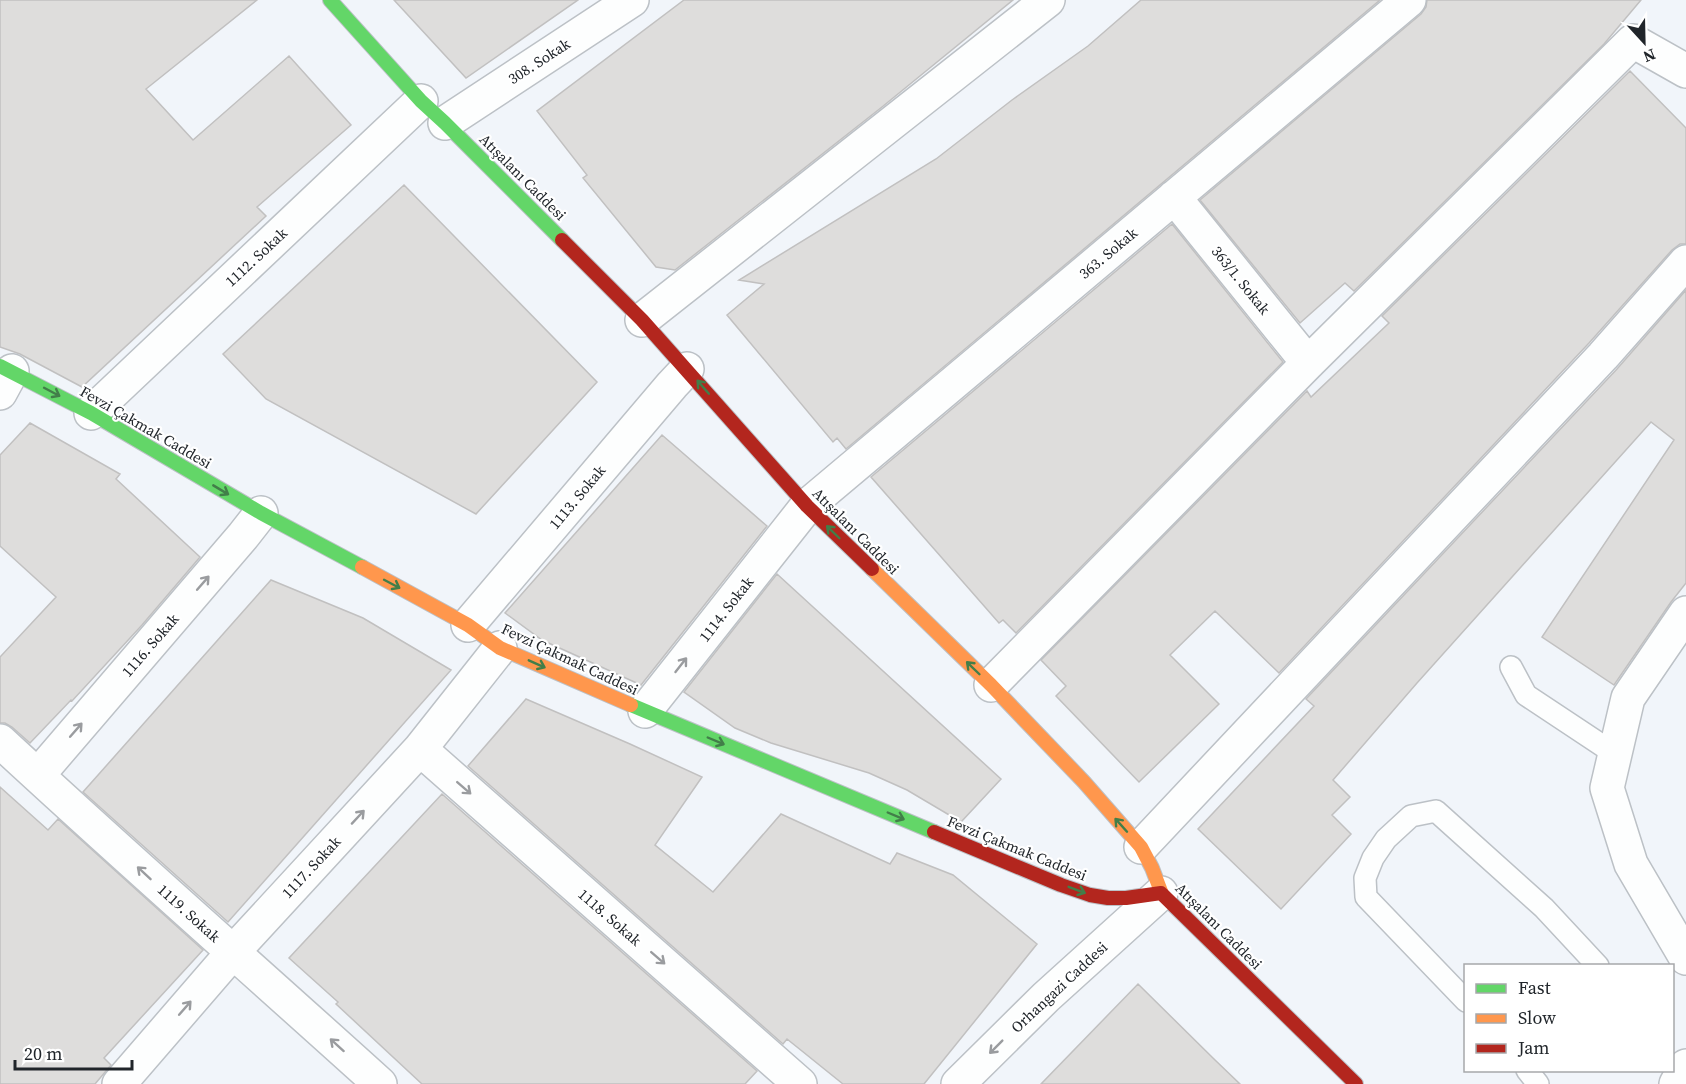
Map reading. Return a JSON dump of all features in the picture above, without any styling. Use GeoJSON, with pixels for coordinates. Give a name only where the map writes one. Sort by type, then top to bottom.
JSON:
{"type":"FeatureCollection","features":[{"type":"Feature","properties":{"kind":"main road","name":"Atışalanı Caddesi"},"geometry":{"type":"LineString","coordinates":[[330,0],[421,101],[642,320],[807,506],[991,685],[1083,783],[1141,847],[1161,893],[1356,1084]]}},
{"type":"Feature","properties":{"kind":"main road","name":"Fevzi Çakmak Caddesi"},"geometry":{"type":"LineString","coordinates":[[4,377],[91,412],[261,513],[468,626],[500,648],[645,711],[1091,896],[1124,899],[1161,893]]}},
{"type":"Feature","properties":{"kind":"street","name":"308. Sokak"},"geometry":{"type":"LineString","coordinates":[[445,123],[632,0]]}},
{"type":"Feature","properties":{"kind":"street"},"geometry":{"type":"LineString","coordinates":[[642,320],[1048,0]]}},
{"type":"Feature","properties":{"kind":"street","name":"363. Sokak"},"geometry":{"type":"LineString","coordinates":[[807,506],[1409,0]]}},
{"type":"Feature","properties":{"kind":"street"},"geometry":{"type":"LineString","coordinates":[[991,685],[1308,363],[1633,41],[1686,71]]}},
{"type":"Feature","properties":{"kind":"street","name":"1112. Sokak"},"geometry":{"type":"LineString","coordinates":[[91,412],[421,101]]}},
{"type":"Feature","properties":{"kind":"street","name":"363/1. Sokak"},"geometry":{"type":"LineString","coordinates":[[1174,197],[1308,363]]}},
{"type":"Feature","properties":{"kind":"street"},"geometry":{"type":"LineString","coordinates":[[1141,847],[1595,364],[1686,262]]}},
{"type":"Feature","properties":{"kind":"street","name":"1113. Sokak"},"geometry":{"type":"LineString","coordinates":[[468,626],[687,369]]}},
{"type":"Feature","properties":{"kind":"street","name":"1114. Sokak"},"geometry":{"type":"LineString","coordinates":[[645,711],[807,506]]}},
{"type":"Feature","properties":{"kind":"street","name":"1116. Sokak"},"geometry":{"type":"LineString","coordinates":[[38,775],[261,513]]}},
{"type":"Feature","properties":{"kind":"street"},"geometry":{"type":"LineString","coordinates":[[1686,613],[1628,698],[1607,788],[1630,864],[1686,958]]}},
{"type":"Feature","properties":{"kind":"street","name":"1117. Sokak"},"geometry":{"type":"LineString","coordinates":[[118,1084],[233,952],[420,749],[500,648]]}},
{"type":"Feature","properties":{"kind":"street","name":"1119. Sokak"},"geometry":{"type":"LineString","coordinates":[[0,741],[380,1084]]}},
{"type":"Feature","properties":{"kind":"street","name":"1118. Sokak"},"geometry":{"type":"LineString","coordinates":[[420,749],[800,1084]]}},
{"type":"Feature","properties":{"kind":"street","name":"Orhangazi Caddesi"},"geometry":{"type":"LineString","coordinates":[[958,1084],[1046,997],[1161,893]]}},
{"type":"Feature","properties":{"kind":"street"},"geometry":{"type":"LineString","coordinates":[[1676,1084],[1686,1066]]}},
{"type":"Feature","properties":{"kind":"lane"},"geometry":{"type":"LineString","coordinates":[[1512,667],[1526,695],[1615,754]]}},
{"type":"Feature","properties":{"kind":"lane"},"geometry":{"type":"LineString","coordinates":[[1464,999],[1366,897],[1365,878],[1373,858],[1386,839],[1411,816],[1436,811],[1544,908],[1596,964]]}},
{"type":"Feature","properties":{"kind":"lane"},"geometry":{"type":"LineString","coordinates":[[1528,1072],[1538,1084]]}},
{"type":"Feature","properties":{"kind":"building"},"geometry":{"type":"Polygon","coordinates":[[[0,0],[257,0],[146,89],[193,140],[289,56],[351,125],[257,207],[266,216],[82,387],[20,354],[0,347],[0,0]]]}},
{"type":"Feature","properties":{"kind":"building"},"geometry":{"type":"Polygon","coordinates":[[[394,0],[578,0],[466,78],[394,0]]]}},
{"type":"Feature","properties":{"kind":"building"},"geometry":{"type":"Polygon","coordinates":[[[684,0],[1013,0],[882,107],[675,270],[656,267],[583,178],[587,175],[537,111],[684,0]]]}},
{"type":"Feature","properties":{"kind":"building"},"geometry":{"type":"Polygon","coordinates":[[[1141,0],[1380,0],[846,449],[837,438],[833,442],[727,315],[764,284],[739,280],[936,159],[1012,100],[1088,46],[1141,0]]]}},
{"type":"Feature","properties":{"kind":"building"},"geometry":{"type":"Polygon","coordinates":[[[1427,0],[1641,0],[1604,44],[1354,291],[1345,283],[1300,323],[1200,200],[1421,14],[1426,7],[1427,0]]]}},
{"type":"Feature","properties":{"kind":"building"},"geometry":{"type":"Polygon","coordinates":[[[1630,71],[1686,128],[1686,244],[1680,244],[1672,250],[1589,343],[1279,673],[1215,611],[1170,655],[1219,704],[1139,782],[1056,696],[1066,686],[1041,660],[1307,391],[1311,397],[1389,323],[1382,316],[1630,71]]]}},
{"type":"Feature","properties":{"kind":"building"},"geometry":{"type":"Polygon","coordinates":[[[404,185],[597,382],[476,514],[266,399],[223,354],[404,185]]]}},
{"type":"Feature","properties":{"kind":"building"},"geometry":{"type":"Polygon","coordinates":[[[1172,224],[1283,362],[1016,633],[1003,620],[999,623],[871,477],[1172,224]]]}},
{"type":"Feature","properties":{"kind":"building"},"geometry":{"type":"Polygon","coordinates":[[[1686,290],[1686,583],[1614,685],[1542,637],[1674,440],[1651,422],[1333,780],[1350,797],[1332,815],[1351,834],[1281,909],[1198,829],[1314,706],[1306,699],[1617,369],[1686,290]]]}},
{"type":"Feature","properties":{"kind":"building"},"geometry":{"type":"Polygon","coordinates":[[[30,423],[120,474],[116,479],[200,557],[142,625],[30,743],[12,727],[0,723],[0,657],[56,597],[0,546],[0,455],[30,423]]]}},
{"type":"Feature","properties":{"kind":"building"},"geometry":{"type":"Polygon","coordinates":[[[662,435],[767,526],[641,685],[542,640],[505,613],[662,435]]]}},
{"type":"Feature","properties":{"kind":"building"},"geometry":{"type":"Polygon","coordinates":[[[777,574],[1001,779],[961,822],[907,790],[869,773],[771,743],[735,728],[684,692],[777,574]]]}},
{"type":"Feature","properties":{"kind":"building"},"geometry":{"type":"Polygon","coordinates":[[[271,580],[363,618],[451,670],[228,922],[83,792],[271,580]]]}},
{"type":"Feature","properties":{"kind":"building"},"geometry":{"type":"Polygon","coordinates":[[[526,699],[702,777],[655,845],[713,892],[781,814],[890,864],[897,853],[953,875],[1037,944],[924,1084],[843,1084],[787,1039],[783,1044],[468,766],[526,699]]]}},
{"type":"Feature","properties":{"kind":"building"},"geometry":{"type":"Polygon","coordinates":[[[0,787],[48,830],[58,819],[203,950],[104,1058],[111,1065],[95,1084],[0,1084],[0,787]]]}},
{"type":"Feature","properties":{"kind":"building"},"geometry":{"type":"Polygon","coordinates":[[[442,794],[757,1071],[745,1084],[422,1084],[289,958],[442,794]]]}},
{"type":"Feature","properties":{"kind":"building"},"geometry":{"type":"Polygon","coordinates":[[[1138,984],[1215,1060],[1240,1084],[1041,1084],[1138,984]]]}},
{"type":"Feature","properties":{"kind":"traffic: fast"},"geometry":{"type":"LineString","coordinates":[[330,0],[421,101],[562,240]]}},
{"type":"Feature","properties":{"kind":"traffic: fast"},"geometry":{"type":"LineString","coordinates":[[0,366],[91,413],[261,513],[362,567]]}},
{"type":"Feature","properties":{"kind":"traffic: fast"},"geometry":{"type":"LineString","coordinates":[[631,705],[934,832]]}},
{"type":"Feature","properties":{"kind":"traffic: slow"},"geometry":{"type":"LineString","coordinates":[[362,567],[468,625],[500,648],[631,705]]}},
{"type":"Feature","properties":{"kind":"traffic: slow"},"geometry":{"type":"LineString","coordinates":[[872,569],[991,685],[1084,782],[1141,847],[1162,894]]}},
{"type":"Feature","properties":{"kind":"traffic: jam"},"geometry":{"type":"LineString","coordinates":[[562,240],[642,320],[807,506],[872,569]]}},
{"type":"Feature","properties":{"kind":"traffic: jam"},"geometry":{"type":"LineString","coordinates":[[934,832],[1090,895],[1126,898],[1161,893]]}},
{"type":"Feature","properties":{"kind":"traffic: jam"},"geometry":{"type":"LineString","coordinates":[[1162,894],[1356,1084]]}}]}
